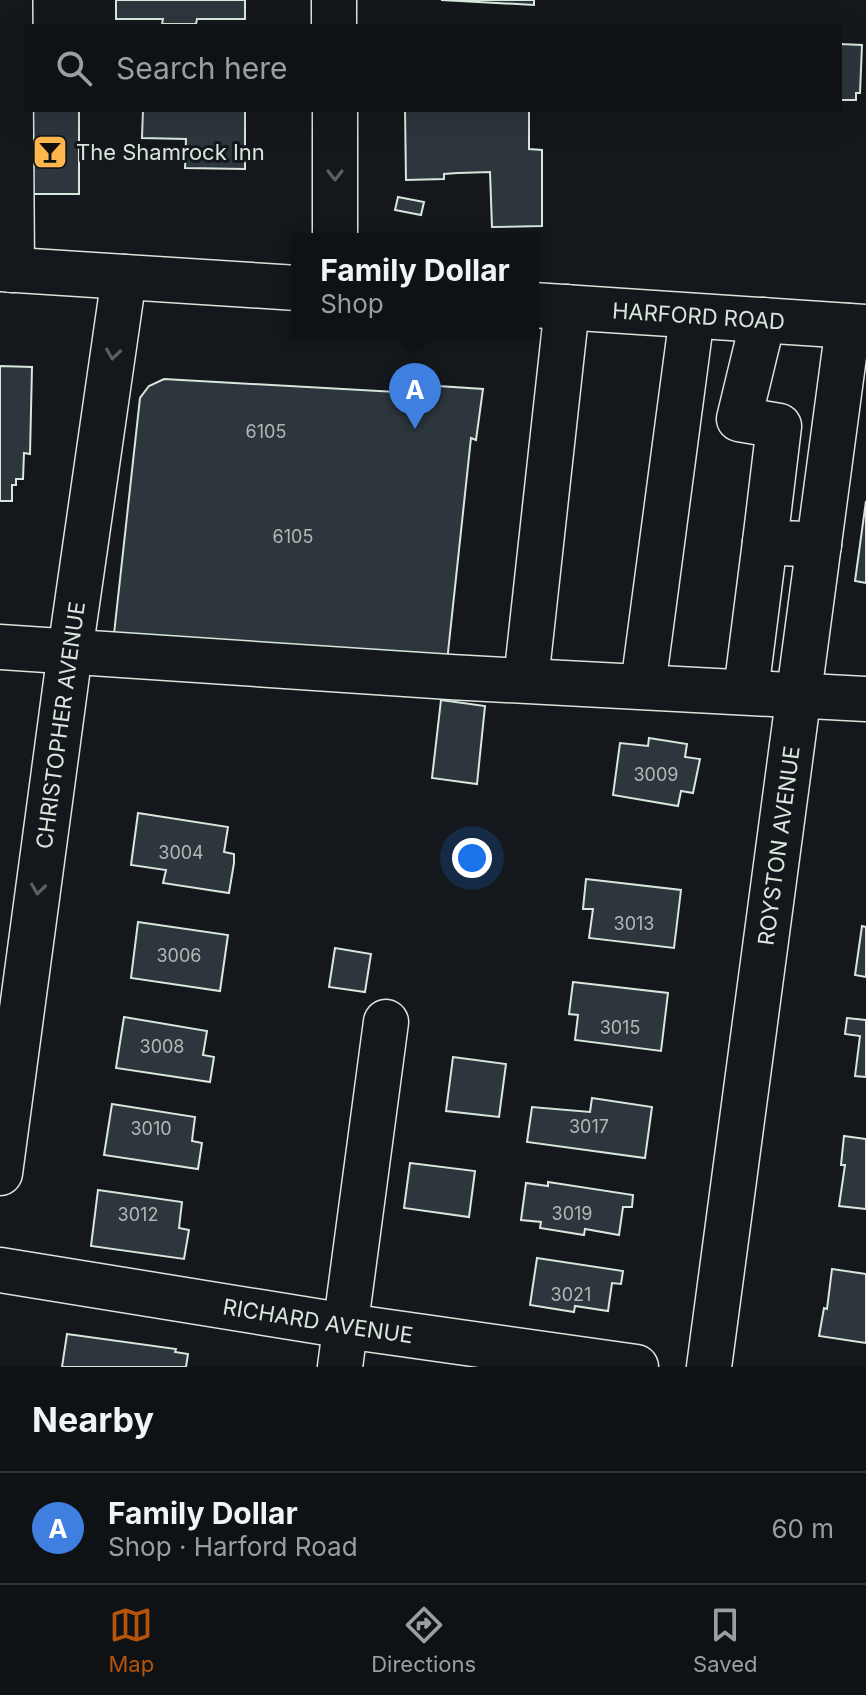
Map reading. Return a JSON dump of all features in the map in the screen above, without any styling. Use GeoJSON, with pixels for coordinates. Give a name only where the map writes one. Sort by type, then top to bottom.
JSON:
{"type":"FeatureCollection","features":[{"type":"Feature","properties":{"kind":"street"},"geometry":{"type":"LineString","coordinates":[[10,0],[6,269],[291,288]]}},
{"type":"Feature","properties":{"kind":"street"},"geometry":{"type":"LineString","coordinates":[[334,0],[334,24]]}},
{"type":"Feature","properties":{"kind":"street"},"geometry":{"type":"LineString","coordinates":[[335,112],[335,233]]}},
{"type":"Feature","properties":{"kind":"street","name":"CHRISTOPHER AVENUE"},"geometry":{"type":"LineString","coordinates":[[0,1173],[124,277]]}},
{"type":"Feature","properties":{"kind":"street"},"geometry":{"type":"LineString","coordinates":[[526,680],[550,306]]}},
{"type":"Feature","properties":{"kind":"street","name":"HARFORD ROAD"},"geometry":{"type":"LineString","coordinates":[[550,306],[857,327]]}},
{"type":"Feature","properties":{"kind":"street"},"geometry":{"type":"LineString","coordinates":[[643,686],[692,316]]}},
{"type":"Feature","properties":{"kind":"street"},"geometry":{"type":"LineString","coordinates":[[746,691],[779,426],[739,419],[763,320]]}},
{"type":"Feature","properties":{"kind":"street","name":"ROYSTON AVENUE"},"geometry":{"type":"LineString","coordinates":[[709,1367],[819,545],[857,327]]}},
{"type":"Feature","properties":{"kind":"street"},"geometry":{"type":"LineString","coordinates":[[765,542],[819,545]]}},
{"type":"Feature","properties":{"kind":"street"},"geometry":{"type":"LineString","coordinates":[[0,647],[866,699]]}},
{"type":"Feature","properties":{"kind":"street"},"geometry":{"type":"LineString","coordinates":[[343,1346],[386,1022]]}},
{"type":"Feature","properties":{"kind":"street","name":"RICHARD AVENUE"},"geometry":{"type":"LineString","coordinates":[[0,1270],[343,1346],[636,1367]]}},
{"type":"Feature","properties":{"kind":"building"},"geometry":{"type":"Polygon","coordinates":[[[116,0],[245,0],[245,19],[197,19],[196,24],[162,24],[163,19],[116,19],[116,0]]]}},
{"type":"Feature","properties":{"kind":"building"},"geometry":{"type":"Polygon","coordinates":[[[441,0],[534,0],[534,5],[441,0]]]}},
{"type":"Feature","properties":{"kind":"building"},"geometry":{"type":"Polygon","coordinates":[[[842,44],[862,45],[860,93],[856,93],[856,100],[842,100],[842,44]]]}},
{"type":"Feature","properties":{"kind":"building","name":"The Shamrock Inn"},"geometry":{"type":"Polygon","coordinates":[[[26,112],[79,112],[79,194],[21,194],[26,112]]]}},
{"type":"Feature","properties":{"kind":"building"},"geometry":{"type":"Polygon","coordinates":[[[143,112],[245,112],[245,169],[185,168],[186,139],[142,138],[143,112]]]}},
{"type":"Feature","properties":{"kind":"building"},"geometry":{"type":"Polygon","coordinates":[[[405,112],[529,112],[529,149],[542,150],[542,226],[492,227],[490,172],[444,174],[444,179],[406,180],[405,112]]]}},
{"type":"Feature","properties":{"kind":"building"},"geometry":{"type":"Polygon","coordinates":[[[398,197],[424,202],[421,215],[395,210],[398,197]]]}},
{"type":"Feature","properties":{"kind":"building"},"geometry":{"type":"Polygon","coordinates":[[[0,366],[32,367],[30,454],[24,453],[23,479],[16,479],[16,485],[12,485],[12,501],[0,501],[0,366]]]}},
{"type":"Feature","properties":{"kind":"building"},"geometry":{"type":"Polygon","coordinates":[[[164,379],[414,393],[417,387],[423,385],[483,389],[476,440],[471,438],[446,671],[114,634],[140,398],[149,386],[164,379]]]}},
{"type":"Feature","properties":{"kind":"building"},"geometry":{"type":"Polygon","coordinates":[[[866,501],[866,583],[855,581],[866,501]]]}},
{"type":"Feature","properties":{"kind":"building"},"geometry":{"type":"Polygon","coordinates":[[[441,700],[485,706],[477,784],[432,778],[441,700]]]}},
{"type":"Feature","properties":{"kind":"building"},"geometry":{"type":"Polygon","coordinates":[[[649,738],[687,744],[685,757],[700,759],[693,793],[681,791],[678,806],[613,795],[620,743],[648,746],[649,738]]]}},
{"type":"Feature","properties":{"kind":"building"},"geometry":{"type":"Polygon","coordinates":[[[138,813],[228,827],[224,852],[234,854],[229,893],[163,883],[166,870],[131,865],[138,813]]]}},
{"type":"Feature","properties":{"kind":"building"},"geometry":{"type":"Polygon","coordinates":[[[586,879],[681,890],[674,948],[589,938],[593,909],[583,909],[586,879]]]}},
{"type":"Feature","properties":{"kind":"building"},"geometry":{"type":"Polygon","coordinates":[[[138,922],[228,935],[220,991],[131,978],[138,922]]]}},
{"type":"Feature","properties":{"kind":"building"},"geometry":{"type":"Polygon","coordinates":[[[862,926],[866,927],[866,977],[855,975],[862,926]]]}},
{"type":"Feature","properties":{"kind":"building"},"geometry":{"type":"Polygon","coordinates":[[[335,948],[371,954],[365,992],[329,987],[335,948]]]}},
{"type":"Feature","properties":{"kind":"building"},"geometry":{"type":"Polygon","coordinates":[[[573,982],[668,993],[661,1051],[575,1040],[578,1015],[569,1014],[573,982]]]}},
{"type":"Feature","properties":{"kind":"building"},"geometry":{"type":"Polygon","coordinates":[[[124,1017],[207,1031],[203,1055],[214,1057],[210,1082],[116,1068],[124,1017]]]}},
{"type":"Feature","properties":{"kind":"building"},"geometry":{"type":"Polygon","coordinates":[[[847,1018],[866,1020],[866,1077],[855,1076],[860,1036],[845,1034],[847,1018]]]}},
{"type":"Feature","properties":{"kind":"building"},"geometry":{"type":"Polygon","coordinates":[[[453,1057],[506,1064],[499,1117],[446,1111],[453,1057]]]}},
{"type":"Feature","properties":{"kind":"building"},"geometry":{"type":"Polygon","coordinates":[[[592,1098],[652,1107],[645,1158],[527,1142],[532,1107],[590,1112],[592,1098]]]}},
{"type":"Feature","properties":{"kind":"building"},"geometry":{"type":"Polygon","coordinates":[[[112,1104],[195,1117],[192,1141],[202,1143],[198,1169],[104,1155],[112,1104]]]}},
{"type":"Feature","properties":{"kind":"building"},"geometry":{"type":"Polygon","coordinates":[[[844,1136],[866,1139],[866,1209],[839,1206],[845,1165],[841,1165],[844,1136]]]}},
{"type":"Feature","properties":{"kind":"building"},"geometry":{"type":"Polygon","coordinates":[[[410,1163],[475,1171],[469,1217],[404,1208],[410,1163]]]}},
{"type":"Feature","properties":{"kind":"building"},"geometry":{"type":"Polygon","coordinates":[[[548,1182],[633,1195],[632,1207],[623,1207],[619,1235],[585,1229],[584,1235],[540,1228],[541,1222],[521,1220],[526,1183],[548,1186],[548,1182]]]}},
{"type":"Feature","properties":{"kind":"building"},"geometry":{"type":"Polygon","coordinates":[[[98,1190],[182,1202],[179,1228],[189,1230],[184,1259],[91,1246],[98,1190]]]}},
{"type":"Feature","properties":{"kind":"building"},"geometry":{"type":"Polygon","coordinates":[[[537,1258],[623,1271],[621,1284],[612,1283],[608,1311],[575,1306],[574,1312],[530,1305],[537,1258]]]}},
{"type":"Feature","properties":{"kind":"building"},"geometry":{"type":"Polygon","coordinates":[[[832,1269],[866,1274],[866,1343],[819,1336],[824,1308],[827,1309],[832,1269]]]}},
{"type":"Feature","properties":{"kind":"building"},"geometry":{"type":"Polygon","coordinates":[[[67,1334],[176,1349],[175,1352],[188,1354],[186,1367],[62,1367],[67,1334]]]}},
{"type":"Feature","properties":{"kind":"place","name":"The Shamrock Inn"},"geometry":{"type":"Point","coordinates":[50,152]}},
{"type":"Feature","properties":{"kind":"place","name":"Family Dollar"},"geometry":{"type":"Point","coordinates":[415,429]}}]}
